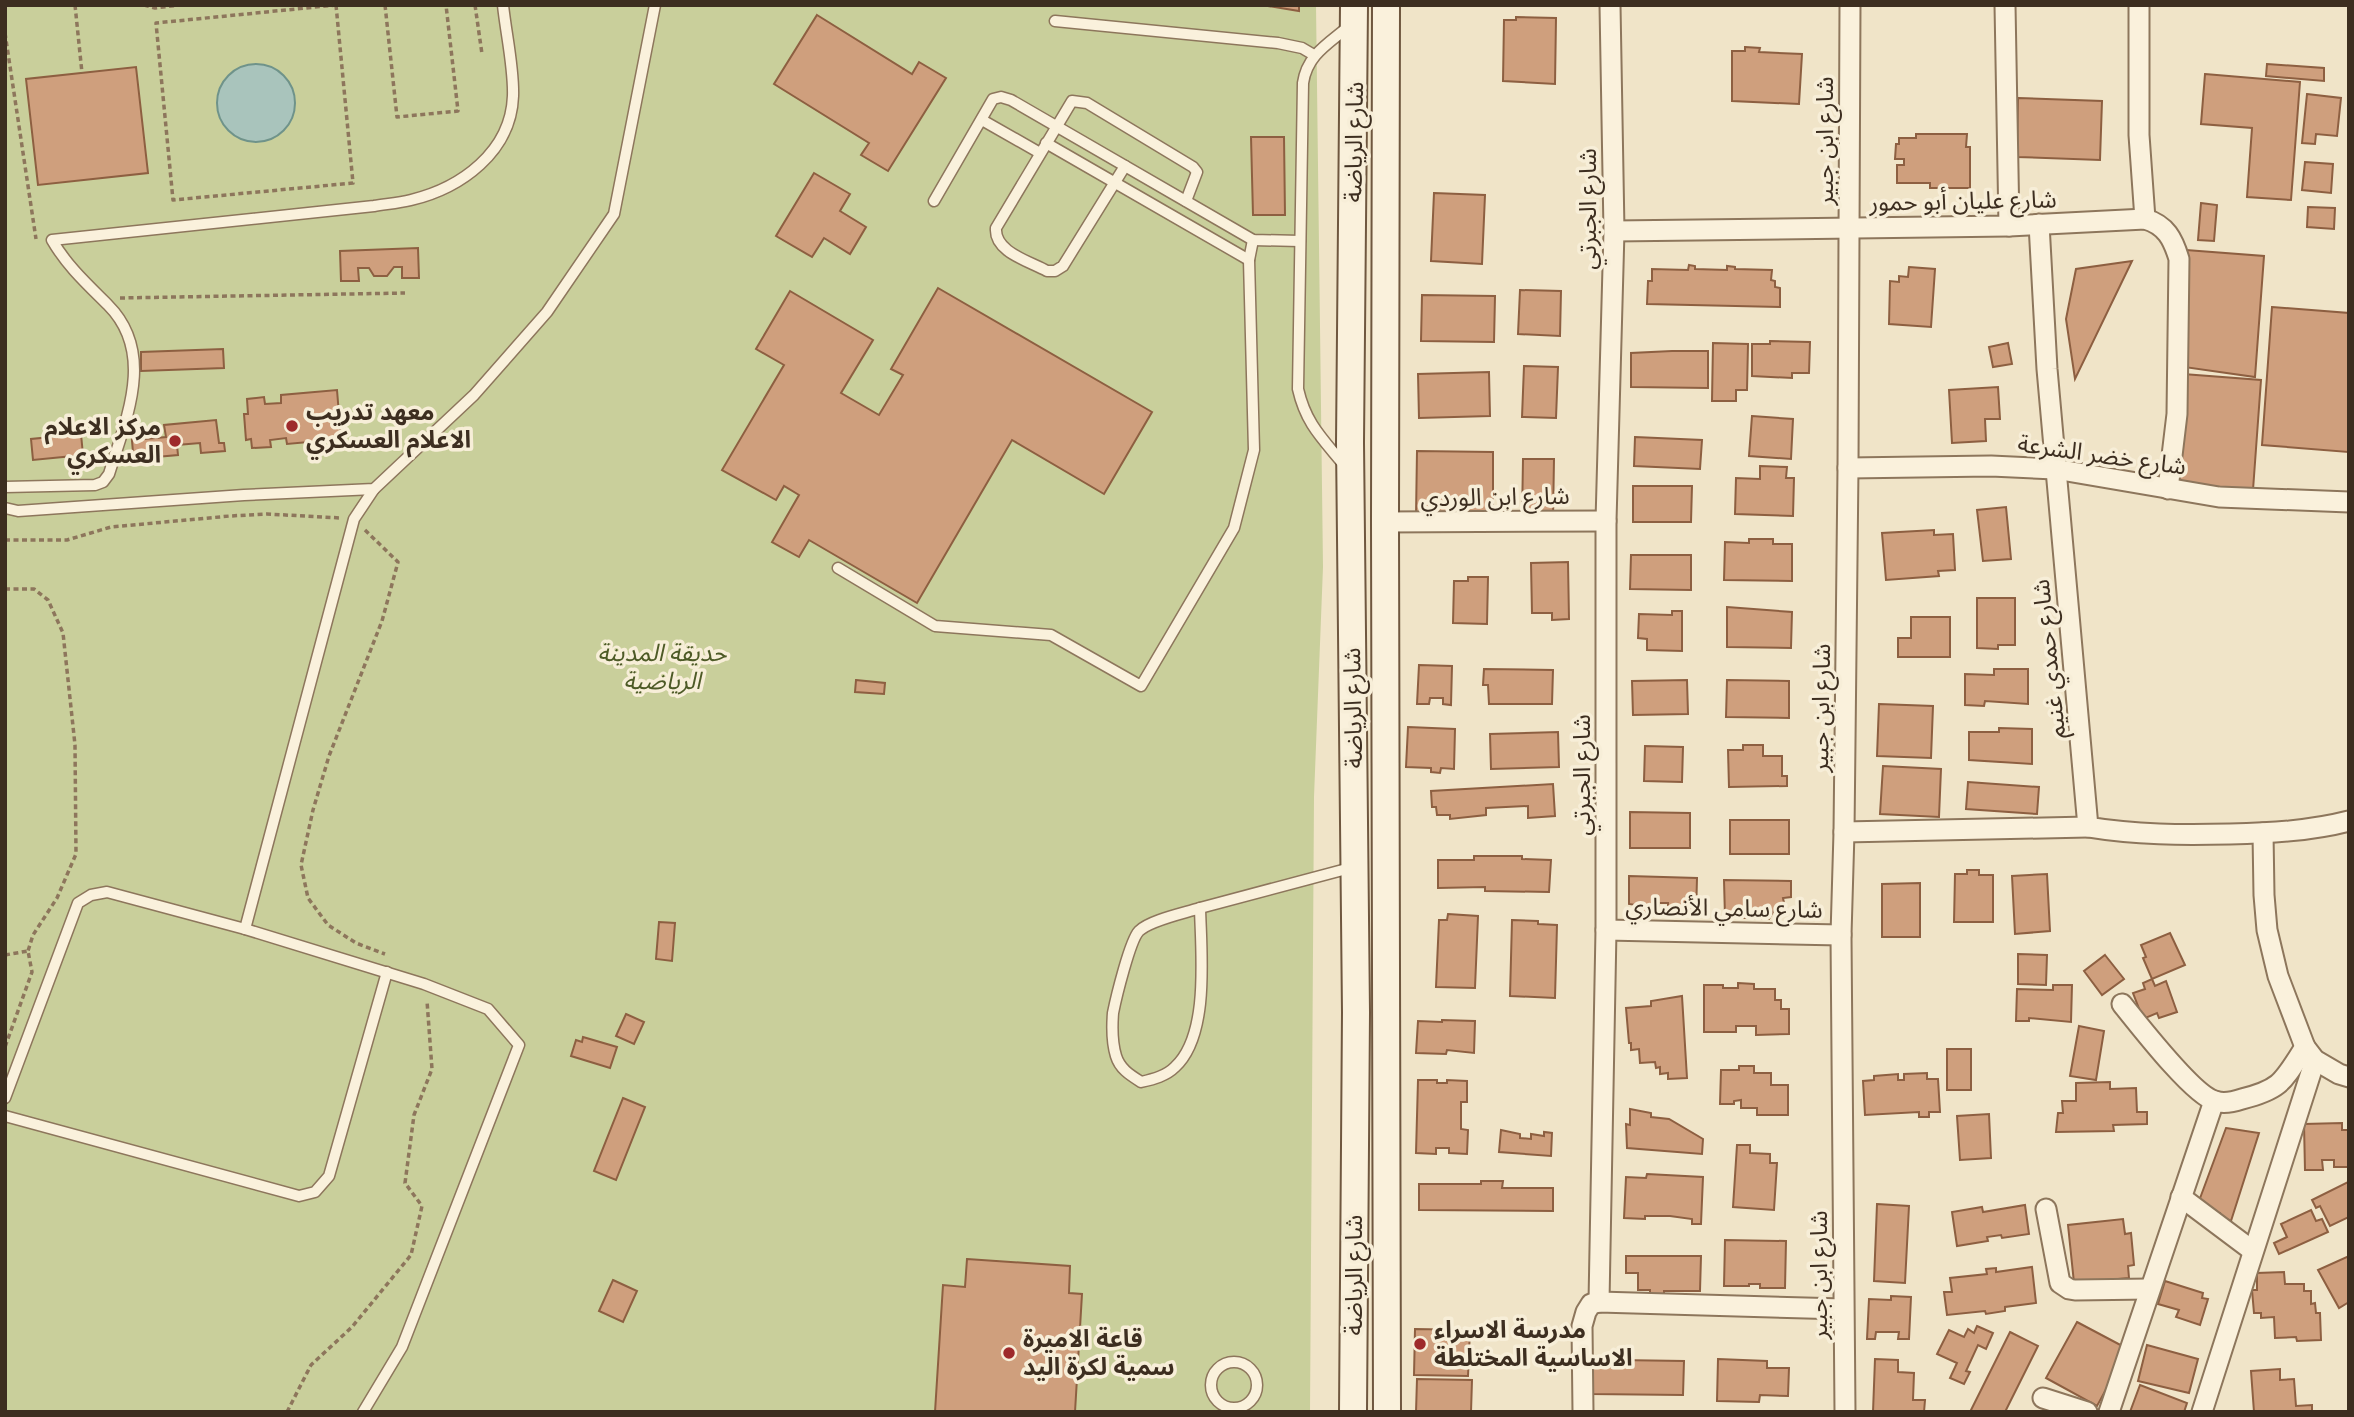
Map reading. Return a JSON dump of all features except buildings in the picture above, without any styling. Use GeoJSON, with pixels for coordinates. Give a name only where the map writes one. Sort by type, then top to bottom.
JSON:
{"type":"FeatureCollection","features":[{"type":"Feature","properties":{"kind":"main road"},"geometry":{"type":"LineString","coordinates":[[1353,10],[1386,6]]}},
{"type":"Feature","properties":{"kind":"main road","name":"شارع الرياضة"},"geometry":{"type":"LineString","coordinates":[[1386,6],[1387,1412]]}},
{"type":"Feature","properties":{"kind":"main road","name":"شارع الرياضة"},"geometry":{"type":"LineString","coordinates":[[1353,10],[1350,472],[1354,867],[1353,1412]]}},
{"type":"Feature","properties":{"kind":"main road"},"geometry":{"type":"LineString","coordinates":[[1353,1148],[1387,1149]]}},
{"type":"Feature","properties":{"kind":"street","name":"شارع الجبرتي"},"geometry":{"type":"LineString","coordinates":[[1599,1302],[1606,930],[1606,520],[1614,231],[1609,5]]}},
{"type":"Feature","properties":{"kind":"street","name":"شارع ابن جبير"},"geometry":{"type":"LineString","coordinates":[[1845,1412],[1840,935],[1844,832],[1848,468],[1850,5]]}},
{"type":"Feature","properties":{"kind":"street"},"geometry":{"type":"LineString","coordinates":[[2005,5],[2009,226]]}},
{"type":"Feature","properties":{"kind":"street"},"geometry":{"type":"LineString","coordinates":[[2139,5],[2139,135],[2145,219],[2157,223],[2170,236],[2179,259],[2177,414],[2168,489]]}},
{"type":"Feature","properties":{"kind":"street","name":"شارع عليان أبو حمور"},"geometry":{"type":"LineString","coordinates":[[1614,231],[2009,226],[2145,219]]}},
{"type":"Feature","properties":{"kind":"street","name":"شارع حمدي غنيم"},"geometry":{"type":"LineString","coordinates":[[2039,224],[2055,469],[2088,827]]}},
{"type":"Feature","properties":{"kind":"street","name":"شارع خضر الشرعة"},"geometry":{"type":"LineString","coordinates":[[1848,468],[1991,466],[2055,469],[2219,497],[2349,502]]}},
{"type":"Feature","properties":{"kind":"street","name":"شارع ابن الوردي"},"geometry":{"type":"LineString","coordinates":[[1385,523],[1606,520]]}},
{"type":"Feature","properties":{"kind":"street"},"geometry":{"type":"LineString","coordinates":[[1844,832],[2088,827],[2130,834],[2263,833],[2311,829],[2349,821]]}},
{"type":"Feature","properties":{"kind":"street"},"geometry":{"type":"LineString","coordinates":[[2263,833],[2267,930],[2277,976],[2310,1053],[2339,1074],[2349,1077]]}},
{"type":"Feature","properties":{"kind":"street","name":"شارع سامي الأنصاري"},"geometry":{"type":"LineString","coordinates":[[1606,930],[1840,935]]}},
{"type":"Feature","properties":{"kind":"street"},"geometry":{"type":"LineString","coordinates":[[2122,1004],[2182,1076],[2214,1101],[2231,1102],[2267,1093],[2278,1086],[2310,1053]]}},
{"type":"Feature","properties":{"kind":"street"},"geometry":{"type":"LineString","coordinates":[[2202,1412],[2253,1251],[2310,1053]]}},
{"type":"Feature","properties":{"kind":"street"},"geometry":{"type":"LineString","coordinates":[[2109,1412],[2214,1101]]}},
{"type":"Feature","properties":{"kind":"street"},"geometry":{"type":"LineString","coordinates":[[2181,1197],[2253,1251]]}},
{"type":"Feature","properties":{"kind":"street"},"geometry":{"type":"LineString","coordinates":[[2046,1209],[2060,1283],[2063,1286],[2075,1290],[2150,1289]]}},
{"type":"Feature","properties":{"kind":"street"},"geometry":{"type":"LineString","coordinates":[[1583,1412],[1582,1326],[1591,1304],[1599,1302],[1843,1309]]}},
{"type":"Feature","properties":{"kind":"street"},"geometry":{"type":"LineString","coordinates":[[2043,1398],[2087,1412]]}},
{"type":"Feature","properties":{"kind":"lane"},"geometry":{"type":"LineString","coordinates":[[5,487],[95,485],[103,482],[109,474],[133,399],[135,360],[122,323],[64,261],[52,240],[411,200],[446,188],[482,164],[500,141],[510,118],[514,95],[503,5]]}},
{"type":"Feature","properties":{"kind":"lane"},"geometry":{"type":"LineString","coordinates":[[245,929],[354,519],[374,489],[474,395],[547,312],[614,214],[655,5]]}},
{"type":"Feature","properties":{"kind":"lane"},"geometry":{"type":"LineString","coordinates":[[1350,472],[1303,411],[1298,389],[1305,69],[1353,10]]}},
{"type":"Feature","properties":{"kind":"lane"},"geometry":{"type":"LineString","coordinates":[[1055,21],[1278,43],[1302,48],[1314,55]]}},
{"type":"Feature","properties":{"kind":"lane"},"geometry":{"type":"LineString","coordinates":[[934,201],[993,99],[1001,97],[1057,126],[1253,240],[1300,241]]}},
{"type":"Feature","properties":{"kind":"lane"},"geometry":{"type":"LineString","coordinates":[[1125,166],[1063,266],[1055,271],[1047,271],[1001,246],[995,237],[996,228],[1072,100],[1087,103],[1193,167],[1197,172],[1186,201]]}},
{"type":"Feature","properties":{"kind":"lane"},"geometry":{"type":"LineString","coordinates":[[982,120],[1115,183],[1249,260]]}},
{"type":"Feature","properties":{"kind":"lane"},"geometry":{"type":"LineString","coordinates":[[838,568],[935,626],[1051,635],[1141,687],[1234,528],[1251,463],[1254,450],[1249,260],[1253,240]]}},
{"type":"Feature","properties":{"kind":"lane"},"geometry":{"type":"LineString","coordinates":[[5,508],[18,511],[374,489]]}},
{"type":"Feature","properties":{"kind":"lane"},"geometry":{"type":"LineString","coordinates":[[1200,908],[1201,980],[1193,1041],[1177,1065],[1162,1076],[1141,1082],[1125,1072],[1117,1058],[1113,1014],[1129,951],[1139,931],[1154,923],[1200,908],[1354,867]]}},
{"type":"Feature","properties":{"kind":"lane"},"geometry":{"type":"LineString","coordinates":[[5,1098],[78,903],[91,895],[107,892],[245,929],[387,972],[488,1009],[519,1045],[402,1347],[363,1412]]}},
{"type":"Feature","properties":{"kind":"lane"},"geometry":{"type":"LineString","coordinates":[[5,1116],[299,1196],[315,1192],[329,1176],[387,972]]}},
{"type":"Feature","properties":{"kind":"lane"},"geometry":{"type":"LineString","coordinates":[[1233,1362],[1248,1366],[1258,1385],[1252,1400],[1232,1410],[1218,1402],[1211,1388],[1214,1373],[1219,1367],[1233,1362]]}},
{"type":"Feature","properties":{"kind":"path"},"geometry":{"type":"LineString","coordinates":[[75,5],[82,73]]}},
{"type":"Feature","properties":{"kind":"path"},"geometry":{"type":"LineString","coordinates":[[144,5],[155,8],[180,5]]}},
{"type":"Feature","properties":{"kind":"path"},"geometry":{"type":"LineString","coordinates":[[246,5],[247,14]]}},
{"type":"Feature","properties":{"kind":"path"},"geometry":{"type":"LineString","coordinates":[[335,5],[353,183],[173,200],[156,23],[247,14],[335,5]]}},
{"type":"Feature","properties":{"kind":"path"},"geometry":{"type":"LineString","coordinates":[[385,5],[397,117],[458,110],[446,5]]}},
{"type":"Feature","properties":{"kind":"path"},"geometry":{"type":"LineString","coordinates":[[475,5],[482,54]]}},
{"type":"Feature","properties":{"kind":"path"},"geometry":{"type":"LineString","coordinates":[[5,33],[36,240]]}},
{"type":"Feature","properties":{"kind":"path"},"geometry":{"type":"LineString","coordinates":[[100,298],[405,293]]}},
{"type":"Feature","properties":{"kind":"path"},"geometry":{"type":"LineString","coordinates":[[5,540],[67,540],[111,527],[255,514],[321,515],[354,519],[398,562]]}},
{"type":"Feature","properties":{"kind":"path"},"geometry":{"type":"LineString","coordinates":[[5,589],[34,589],[48,600],[63,633],[75,745],[76,854],[57,898],[33,935],[28,951],[32,972],[5,1047]]}},
{"type":"Feature","properties":{"kind":"path"},"geometry":{"type":"LineString","coordinates":[[5,955],[28,951]]}},
{"type":"Feature","properties":{"kind":"green space","name":"حديقة المدينة الرياضية"},"geometry":{"type":"Polygon","coordinates":[[[5,5],[1316,5],[1323,567],[1314,797],[1310,1412],[5,1412],[5,5]]]}},
{"type":"Feature","properties":{"kind":"water"},"geometry":{"type":"Polygon","coordinates":[[[256,64],[271,67],[284,75],[292,88],[295,103],[292,118],[284,131],[271,139],[256,142],[241,139],[228,131],[220,118],[217,103],[220,88],[228,75],[241,67],[256,64]]]}},
{"type":"Feature","properties":{"kind":"place","name":"معهد تدريب الاعلام العسكري"},"geometry":{"type":"Point","coordinates":[292,426]}},
{"type":"Feature","properties":{"kind":"place","name":"مركز الاعلام العسكري"},"geometry":{"type":"Point","coordinates":[175,441]}},
{"type":"Feature","properties":{"kind":"place","name":"مدرسة الاسراء الاساسية المختلطة"},"geometry":{"type":"Point","coordinates":[1420,1344]}},
{"type":"Feature","properties":{"kind":"place","name":"قاعة الاميرة سمية لكرة اليد"},"geometry":{"type":"Point","coordinates":[1009,1353]}}]}
